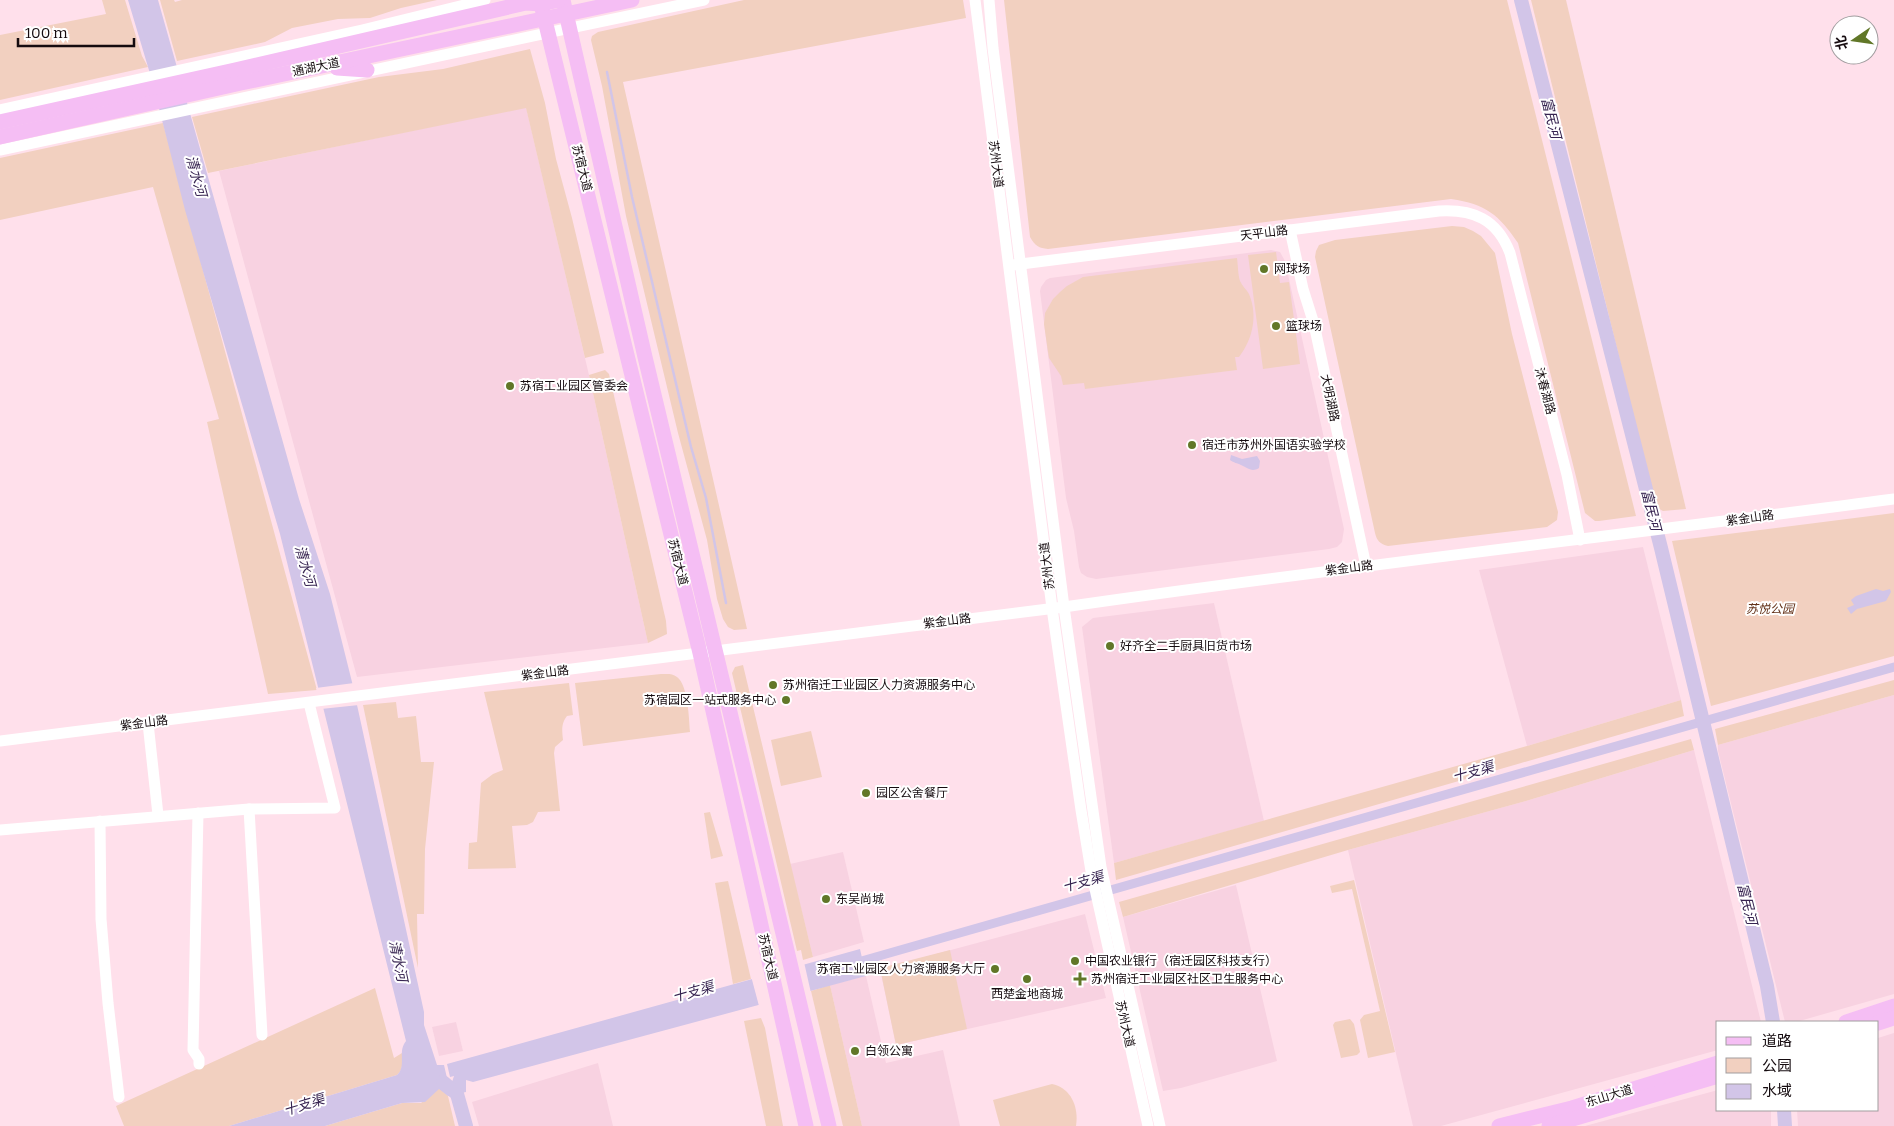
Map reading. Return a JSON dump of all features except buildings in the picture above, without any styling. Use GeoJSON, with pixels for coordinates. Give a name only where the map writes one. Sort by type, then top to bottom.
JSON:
{"type":"FeatureCollection","features":[{"type":"Feature","properties":{"kind":"main road","name":"通湖大道"},"geometry":{"type":"LineString","coordinates":[[544,13],[559,0]]}},
{"type":"Feature","properties":{"kind":"main road","name":"通湖大道"},"geometry":{"type":"LineString","coordinates":[[236,71],[318,67],[544,13],[566,14],[632,0]]}},
{"type":"Feature","properties":{"kind":"main road","name":"通湖大道"},"geometry":{"type":"LineString","coordinates":[[0,137],[236,71],[421,26],[526,3],[544,13]]}},
{"type":"Feature","properties":{"kind":"main road"},"geometry":{"type":"LineString","coordinates":[[421,26],[458,6]]}},
{"type":"Feature","properties":{"kind":"main road","name":"苏宿大道"},"geometry":{"type":"LineString","coordinates":[[544,13],[700,653],[806,1126]]}},
{"type":"Feature","properties":{"kind":"main road","name":"苏宿大道"},"geometry":{"type":"LineString","coordinates":[[566,14],[645,357],[829,1126]]}},
{"type":"Feature","properties":{"kind":"main road"},"geometry":{"type":"LineString","coordinates":[[318,67],[366,70]]}},
{"type":"Feature","properties":{"kind":"main road","name":"通湖大道"},"geometry":{"type":"LineString","coordinates":[[0,122],[145,98]]}},
{"type":"Feature","properties":{"kind":"main road"},"geometry":{"type":"LineString","coordinates":[[1849,1021],[1894,1006]]}},
{"type":"Feature","properties":{"kind":"main road"},"geometry":{"type":"LineString","coordinates":[[1879,1023],[1894,1018]]}},
{"type":"Feature","properties":{"kind":"main road","name":"东山大道"},"geometry":{"type":"LineString","coordinates":[[1499,1126],[1572,1108],[1716,1064]]}},
{"type":"Feature","properties":{"kind":"main road","name":"东山大道"},"geometry":{"type":"LineString","coordinates":[[1549,1126],[1716,1077]]}},
{"type":"Feature","properties":{"kind":"street"},"geometry":{"type":"LineString","coordinates":[[236,71],[362,30],[485,0]]}},
{"type":"Feature","properties":{"kind":"street"},"geometry":{"type":"LineString","coordinates":[[566,14],[704,0]]}},
{"type":"Feature","properties":{"kind":"street","name":"苏州大道"},"geometry":{"type":"LineString","coordinates":[[975,0],[1064,607],[1096,869]]}},
{"type":"Feature","properties":{"kind":"street","name":"苏州大道"},"geometry":{"type":"LineString","coordinates":[[990,0],[1015,267],[1052,608],[1096,869],[1148,1126]]}},
{"type":"Feature","properties":{"kind":"street"},"geometry":{"type":"LineString","coordinates":[[0,110],[145,98],[207,105],[366,70],[442,56],[544,13]]}},
{"type":"Feature","properties":{"kind":"street"},"geometry":{"type":"LineString","coordinates":[[0,150],[145,98]]}},
{"type":"Feature","properties":{"kind":"street","name":"天平山路"},"geometry":{"type":"LineString","coordinates":[[1015,267],[1294,232],[1449,215],[1459,215],[1486,226],[1504,244]]}},
{"type":"Feature","properties":{"kind":"street","name":"大明湖路"},"geometry":{"type":"LineString","coordinates":[[1294,232],[1303,289],[1314,324],[1369,566]]}},
{"type":"Feature","properties":{"kind":"street","name":"沐春湖路"},"geometry":{"type":"LineString","coordinates":[[1504,244],[1578,540]]}},
{"type":"Feature","properties":{"kind":"street","name":"紫金山路"},"geometry":{"type":"LineString","coordinates":[[0,741],[1064,607],[1232,582],[1638,533],[1894,499]]}},
{"type":"Feature","properties":{"kind":"street"},"geometry":{"type":"LineString","coordinates":[[0,830],[249,808],[335,808],[309,703]]}},
{"type":"Feature","properties":{"kind":"street"},"geometry":{"type":"LineString","coordinates":[[148,723],[158,815]]}},
{"type":"Feature","properties":{"kind":"street"},"geometry":{"type":"LineString","coordinates":[[249,808],[262,1035]]}},
{"type":"Feature","properties":{"kind":"street"},"geometry":{"type":"LineString","coordinates":[[198,813],[193,1050],[199,1059],[199,1064]]}},
{"type":"Feature","properties":{"kind":"street"},"geometry":{"type":"LineString","coordinates":[[100,821],[101,919],[119,1097]]}},
{"type":"Feature","properties":{"kind":"street","name":"苏州大道"},"geometry":{"type":"LineString","coordinates":[[1108,924],[1160,1126]]}},
{"type":"Feature","properties":{"kind":"shaded area"},"geometry":{"type":"Polygon","coordinates":[[[526,107],[589,375],[648,643],[357,677],[219,171],[526,107]]]}},
{"type":"Feature","properties":{"kind":"shaded area","name":"宿迁市苏州外国语实验学校"},"geometry":{"type":"Polygon","coordinates":[[[1271,250],[1280,252],[1285,261],[1344,529],[1342,542],[1337,547],[1329,549],[1096,579],[1087,577],[1081,573],[1079,567],[1074,531],[1066,498],[1041,287],[1050,278],[1271,250]]]}},
{"type":"Feature","properties":{"kind":"shaded area"},"geometry":{"type":"Polygon","coordinates":[[[1643,547],[1681,700],[1527,746],[1479,570],[1643,547]]]}},
{"type":"Feature","properties":{"kind":"shaded area"},"geometry":{"type":"Polygon","coordinates":[[[1214,603],[1264,821],[1114,863],[1082,627],[1093,618],[1214,603]]]}},
{"type":"Feature","properties":{"kind":"shaded area"},"geometry":{"type":"Polygon","coordinates":[[[1894,695],[1894,994],[1800,1021],[1785,1021],[1718,745],[1894,695]]]}},
{"type":"Feature","properties":{"kind":"shaded area"},"geometry":{"type":"Polygon","coordinates":[[[1694,750],[1761,1021],[1716,1021],[1716,1051],[1441,1126],[1413,1126],[1348,850],[1526,801],[1694,750]]]}},
{"type":"Feature","properties":{"kind":"shaded area"},"geometry":{"type":"Polygon","coordinates":[[[843,852],[864,942],[813,957],[790,864],[843,852]]]}},
{"type":"Feature","properties":{"kind":"shaded area"},"geometry":{"type":"Polygon","coordinates":[[[1236,885],[1277,1061],[1181,1088],[1163,1091],[1123,917],[1236,885]]]}},
{"type":"Feature","properties":{"kind":"shaded area"},"geometry":{"type":"Polygon","coordinates":[[[1085,914],[1106,998],[896,1045],[880,969],[1085,914]]]}},
{"type":"Feature","properties":{"kind":"shaded area"},"geometry":{"type":"Polygon","coordinates":[[[866,976],[886,1063],[943,1050],[960,1126],[862,1126],[830,985],[866,976]]]}},
{"type":"Feature","properties":{"kind":"shaded area"},"geometry":{"type":"Polygon","coordinates":[[[456,1022],[463,1051],[439,1056],[432,1027],[456,1022]]]}},
{"type":"Feature","properties":{"kind":"shaded area"},"geometry":{"type":"Polygon","coordinates":[[[1894,1033],[1894,1126],[1798,1126],[1797,1111],[1879,1111],[1879,1038],[1894,1033]]]}},
{"type":"Feature","properties":{"kind":"shaded area"},"geometry":{"type":"Polygon","coordinates":[[[598,1063],[613,1126],[479,1126],[472,1102],[598,1063]]]}},
{"type":"Feature","properties":{"kind":"shaded area"},"geometry":{"type":"Polygon","coordinates":[[[1716,1091],[1716,1111],[1771,1111],[1771,1126],[1585,1126],[1716,1091]]]}},
{"type":"Feature","properties":{"kind":"green space"},"geometry":{"type":"Polygon","coordinates":[[[102,0],[125,0],[142,56],[148,67],[0,100],[0,35],[106,14],[102,0]]]}},
{"type":"Feature","properties":{"kind":"green space"},"geometry":{"type":"Polygon","coordinates":[[[160,0],[174,0],[175,2],[182,0],[437,0],[401,8],[370,18],[338,19],[292,28],[265,42],[177,61],[160,0]]]}},
{"type":"Feature","properties":{"kind":"green space"},"geometry":{"type":"Polygon","coordinates":[[[744,0],[963,0],[966,18],[623,82],[747,629],[734,630],[728,627],[723,619],[717,599],[707,540],[678,433],[626,216],[602,86],[591,40],[592,36],[598,32],[744,0]]]}},
{"type":"Feature","properties":{"kind":"green space"},"geometry":{"type":"Polygon","coordinates":[[[1004,0],[1507,0],[1636,516],[1595,521],[1585,513],[1518,243],[1498,218],[1483,208],[1451,199],[1048,249],[1036,244],[1030,237],[1004,0]]]}},
{"type":"Feature","properties":{"kind":"green space"},"geometry":{"type":"Polygon","coordinates":[[[1531,0],[1566,0],[1686,509],[1663,511],[1656,507],[1531,0]]]}},
{"type":"Feature","properties":{"kind":"green space"},"geometry":{"type":"Polygon","coordinates":[[[530,49],[545,103],[556,159],[604,353],[585,358],[526,108],[208,173],[192,117],[379,77],[443,69],[530,49]]]}},
{"type":"Feature","properties":{"kind":"green space"},"geometry":{"type":"Polygon","coordinates":[[[163,123],[317,690],[268,694],[207,422],[219,419],[153,187],[0,220],[0,158],[163,123]]]}},
{"type":"Feature","properties":{"kind":"green space"},"geometry":{"type":"Polygon","coordinates":[[[1452,226],[1464,227],[1481,236],[1495,253],[1512,334],[1558,512],[1557,520],[1547,527],[1388,546],[1379,542],[1375,533],[1315,257],[1316,251],[1319,245],[1335,240],[1452,226]]]}},
{"type":"Feature","properties":{"kind":"green space","name":"篮球场"},"geometry":{"type":"Polygon","coordinates":[[[1276,252],[1280,283],[1289,282],[1300,364],[1263,369],[1248,255],[1276,252]]]}},
{"type":"Feature","properties":{"kind":"green space"},"geometry":{"type":"Polygon","coordinates":[[[1237,258],[1239,279],[1252,302],[1253,327],[1244,350],[1239,357],[1235,357],[1237,370],[1085,389],[1084,383],[1063,385],[1061,376],[1049,358],[1044,324],[1045,313],[1053,299],[1067,286],[1083,277],[1237,258]]]}},
{"type":"Feature","properties":{"kind":"green space"},"geometry":{"type":"Polygon","coordinates":[[[605,370],[609,374],[666,621],[667,634],[648,643],[589,375],[605,370]]]}},
{"type":"Feature","properties":{"kind":"green space","name":"苏悦公园"},"geometry":{"type":"Polygon","coordinates":[[[1894,513],[1894,656],[1711,706],[1672,541],[1894,513]]]}},
{"type":"Feature","properties":{"kind":"green space"},"geometry":{"type":"Polygon","coordinates":[[[743,665],[813,957],[803,960],[801,950],[797,951],[732,673],[735,667],[743,665]]]}},
{"type":"Feature","properties":{"kind":"green space"},"geometry":{"type":"Polygon","coordinates":[[[661,674],[677,677],[684,687],[690,732],[583,746],[575,683],[661,674]]]}},
{"type":"Feature","properties":{"kind":"green space"},"geometry":{"type":"Polygon","coordinates":[[[1894,680],[1894,695],[1718,745],[1715,729],[1894,680]]]}},
{"type":"Feature","properties":{"kind":"green space"},"geometry":{"type":"Polygon","coordinates":[[[569,683],[573,715],[567,716],[565,719],[562,727],[563,740],[555,747],[554,753],[560,811],[538,812],[533,822],[527,825],[512,826],[516,868],[468,869],[469,843],[477,842],[481,783],[493,774],[503,770],[484,692],[569,683]]]}},
{"type":"Feature","properties":{"kind":"green space"},"geometry":{"type":"Polygon","coordinates":[[[1681,700],[1684,716],[1116,880],[1114,863],[1527,746],[1681,700]]]}},
{"type":"Feature","properties":{"kind":"green space"},"geometry":{"type":"Polygon","coordinates":[[[396,702],[398,718],[416,716],[421,762],[434,762],[425,849],[424,914],[417,914],[418,968],[363,705],[396,702]]]}},
{"type":"Feature","properties":{"kind":"green space"},"geometry":{"type":"Polygon","coordinates":[[[811,731],[822,777],[781,786],[771,740],[811,731]]]}},
{"type":"Feature","properties":{"kind":"green space"},"geometry":{"type":"Polygon","coordinates":[[[1691,739],[1694,750],[1526,801],[1348,850],[1123,917],[1119,902],[1691,739]]]}},
{"type":"Feature","properties":{"kind":"green space"},"geometry":{"type":"Polygon","coordinates":[[[710,812],[723,856],[711,859],[704,813],[710,812]]]}},
{"type":"Feature","properties":{"kind":"green space"},"geometry":{"type":"Polygon","coordinates":[[[1354,880],[1395,1052],[1368,1058],[1360,1020],[1364,1015],[1380,1011],[1352,889],[1332,893],[1330,886],[1354,880]]]}},
{"type":"Feature","properties":{"kind":"green space"},"geometry":{"type":"Polygon","coordinates":[[[728,881],[751,979],[733,984],[715,883],[728,881]]]}},
{"type":"Feature","properties":{"kind":"green space"},"geometry":{"type":"Polygon","coordinates":[[[950,950],[967,1029],[896,1045],[880,968],[950,950]]]}},
{"type":"Feature","properties":{"kind":"green space"},"geometry":{"type":"Polygon","coordinates":[[[830,985],[862,1126],[843,1126],[811,991],[830,985]]]}},
{"type":"Feature","properties":{"kind":"green space"},"geometry":{"type":"Polygon","coordinates":[[[375,988],[394,1058],[402,1053],[402,1068],[397,1075],[229,1126],[124,1126],[116,1106],[375,988]]]}},
{"type":"Feature","properties":{"kind":"green space"},"geometry":{"type":"Polygon","coordinates":[[[761,1018],[765,1028],[783,1126],[766,1126],[744,1021],[761,1018]]]}},
{"type":"Feature","properties":{"kind":"green space"},"geometry":{"type":"Polygon","coordinates":[[[1350,1019],[1354,1024],[1360,1052],[1357,1055],[1341,1058],[1333,1025],[1335,1022],[1350,1019]]]}},
{"type":"Feature","properties":{"kind":"green space"},"geometry":{"type":"Polygon","coordinates":[[[1052,1084],[1059,1086],[1072,1099],[1075,1105],[1076,1126],[1000,1126],[993,1100],[1052,1084]]]}},
{"type":"Feature","properties":{"kind":"green space"},"geometry":{"type":"Polygon","coordinates":[[[439,1088],[448,1096],[455,1126],[325,1126],[402,1103],[421,1103],[439,1088]]]}},
{"type":"Feature","properties":{"kind":"water"},"geometry":{"type":"Polygon","coordinates":[[[128,0],[158,0],[299,499],[330,594],[352,682],[424,1012],[424,1025],[437,1065],[444,1065],[447,1078],[444,1079],[451,1085],[454,1076],[450,1077],[447,1064],[860,949],[866,976],[473,1082],[466,1080],[466,1092],[448,1096],[439,1089],[425,1102],[402,1103],[325,1126],[229,1126],[397,1075],[401,1067],[403,1045],[406,1041],[280,534],[185,210],[151,77],[128,0]]]}},
{"type":"Feature","properties":{"kind":"water"},"geometry":{"type":"Polygon","coordinates":[[[1231,455],[1242,459],[1257,456],[1260,461],[1259,468],[1251,470],[1233,462],[1230,460],[1231,455]]]}},
{"type":"Feature","properties":{"kind":"water"},"geometry":{"type":"Polygon","coordinates":[[[1876,589],[1883,591],[1890,589],[1891,592],[1886,601],[1857,609],[1851,614],[1847,608],[1854,605],[1851,600],[1856,596],[1876,589]]]}},
{"type":"Feature","properties":{"kind":"pier"},"geometry":{"type":"Polygon","coordinates":[[[354,683],[359,705],[321,709],[316,688],[354,683]]]}},
{"type":"Feature","properties":{"kind":"pier"},"geometry":{"type":"Polygon","coordinates":[[[804,962],[811,993],[759,1006],[751,976],[804,962]]]}},
{"type":"Feature","properties":{"kind":"waterway","name":"富民河"},"geometry":{"type":"LineString","coordinates":[[1521,0],[1661,548],[1767,986],[1773,1021]]}},
{"type":"Feature","properties":{"kind":"waterway"},"geometry":{"type":"LineString","coordinates":[[607,72],[632,197],[691,447],[706,498],[726,603]]}},
{"type":"Feature","properties":{"kind":"waterway","name":"十支渠"},"geometry":{"type":"LineString","coordinates":[[851,964],[1894,667]]}},
{"type":"Feature","properties":{"kind":"waterway","name":"清水河"},"geometry":{"type":"LineString","coordinates":[[443,1082],[457,1094],[466,1126]]}},
{"type":"Feature","properties":{"kind":"waterway","name":"富民河"},"geometry":{"type":"LineString","coordinates":[[1784,1111],[1785,1126]]}},
{"type":"Feature","properties":{"kind":"place","name":"网球场"},"geometry":{"type":"Point","coordinates":[1264,269]}},
{"type":"Feature","properties":{"kind":"place","name":"篮球场"},"geometry":{"type":"Point","coordinates":[1276,326]}},
{"type":"Feature","properties":{"kind":"place","name":"苏宿工业园区管委会"},"geometry":{"type":"Point","coordinates":[510,386]}},
{"type":"Feature","properties":{"kind":"place","name":"宿迁市苏州外国语实验学校"},"geometry":{"type":"Point","coordinates":[1192,445]}},
{"type":"Feature","properties":{"kind":"place","name":"好齐全二手厨具旧货市场"},"geometry":{"type":"Point","coordinates":[1110,646]}},
{"type":"Feature","properties":{"kind":"place","name":"苏州宿迁工业园区人力资源服务中心"},"geometry":{"type":"Point","coordinates":[773,685]}},
{"type":"Feature","properties":{"kind":"place","name":"苏宿园区一站式服务中心"},"geometry":{"type":"Point","coordinates":[786,700]}},
{"type":"Feature","properties":{"kind":"place","name":"园区公舍餐厅"},"geometry":{"type":"Point","coordinates":[866,793]}},
{"type":"Feature","properties":{"kind":"place","name":"东吴尚城"},"geometry":{"type":"Point","coordinates":[826,899]}},
{"type":"Feature","properties":{"kind":"place","name":"中国农业银行（宿迁园区科技支行）"},"geometry":{"type":"Point","coordinates":[1075,961]}},
{"type":"Feature","properties":{"kind":"place","name":"苏宿工业园区人力资源服务大厅"},"geometry":{"type":"Point","coordinates":[995,969]}},
{"type":"Feature","properties":{"kind":"place","name":"西楚金地商城"},"geometry":{"type":"Point","coordinates":[1027,979]}},
{"type":"Feature","properties":{"kind":"place","name":"苏州宿迁工业园区社区卫生服务中心"},"geometry":{"type":"Point","coordinates":[1080,979]}},
{"type":"Feature","properties":{"kind":"place","name":"白领公寓"},"geometry":{"type":"Point","coordinates":[855,1051]}}]}
